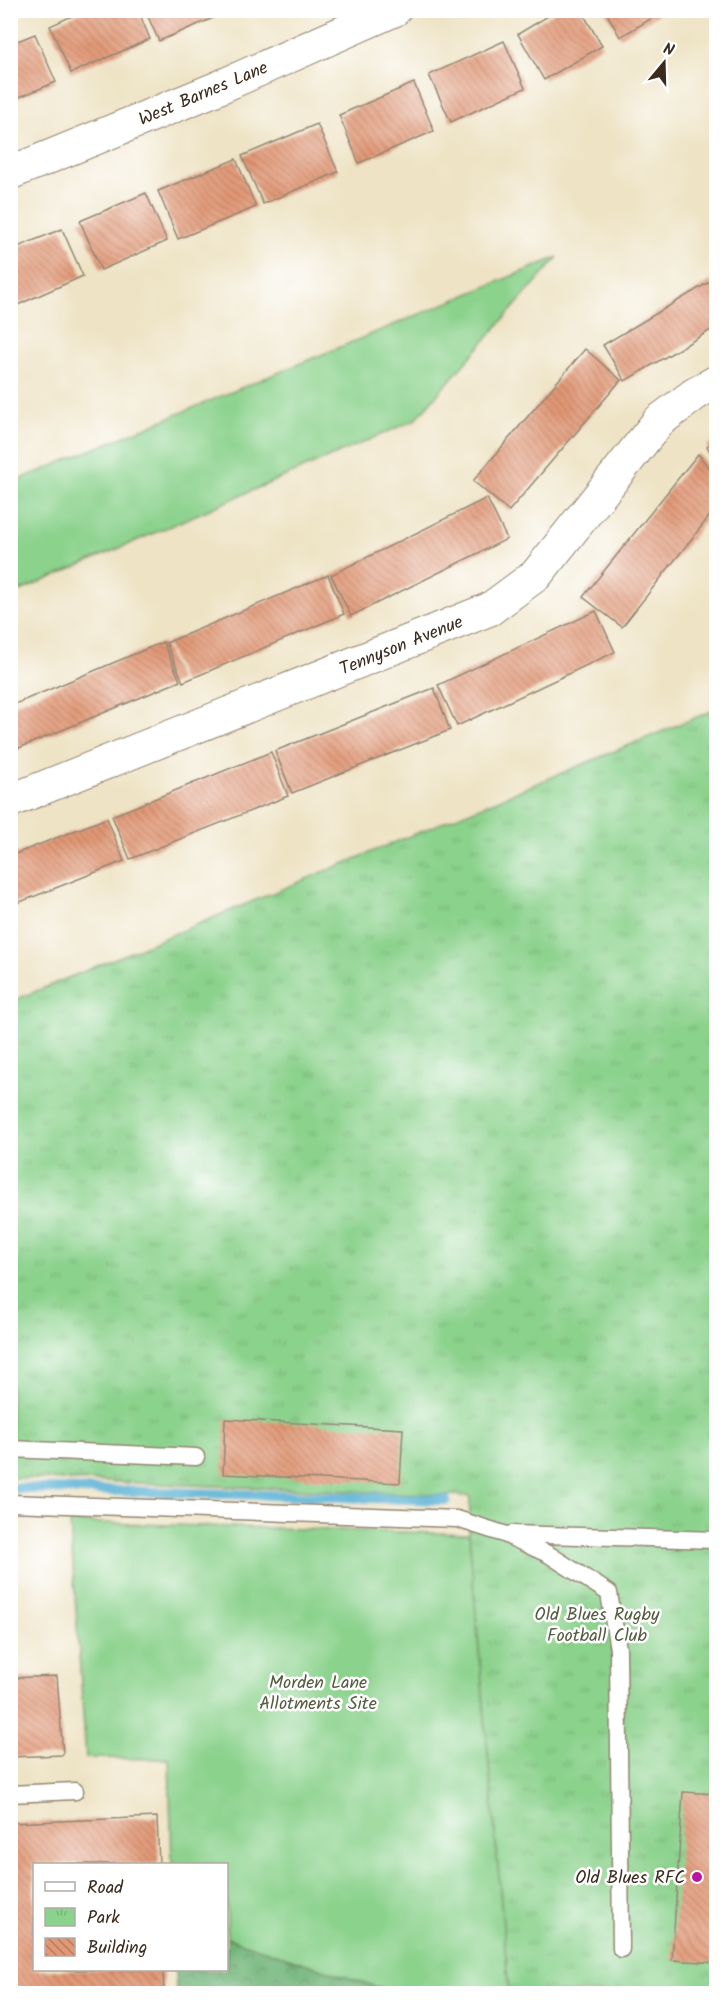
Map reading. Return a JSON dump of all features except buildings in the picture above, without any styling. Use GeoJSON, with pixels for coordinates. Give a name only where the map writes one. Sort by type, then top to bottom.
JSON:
{"type":"FeatureCollection","features":[{"type":"Feature","properties":{"kind":"street","name":"West Barnes Lane"},"geometry":{"type":"LineString","coordinates":[[10,173],[213,90],[394,10]]}},
{"type":"Feature","properties":{"kind":"street","name":"Tennyson Avenue"},"geometry":{"type":"LineString","coordinates":[[10,801],[490,609],[536,575],[658,421],[717,382]]}},
{"type":"Feature","properties":{"kind":"lane"},"geometry":{"type":"LineString","coordinates":[[10,1449],[196,1457]]}},
{"type":"Feature","properties":{"kind":"lane"},"geometry":{"type":"LineString","coordinates":[[10,1503],[457,1519],[504,1534],[548,1554],[609,1593],[618,1649],[621,1949]]}},
{"type":"Feature","properties":{"kind":"lane"},"geometry":{"type":"LineString","coordinates":[[504,1534],[717,1540]]}},
{"type":"Feature","properties":{"kind":"lane"},"geometry":{"type":"LineString","coordinates":[[10,1794],[75,1791]]}},
{"type":"Feature","properties":{"kind":"green space"},"geometry":{"type":"Polygon","coordinates":[[[558,257],[415,420],[11,595],[11,483],[558,257]]]}},
{"type":"Feature","properties":{"kind":"green space","name":"Old Blues Rugby Football Club"},"geometry":{"type":"Polygon","coordinates":[[[716,709],[716,1993],[509,1993],[469,1534],[470,1496],[11,1478],[10,1002],[716,709]]]}},
{"type":"Feature","properties":{"kind":"green space","name":"Morden Lane Allotments Site"},"geometry":{"type":"Polygon","coordinates":[[[70,1522],[469,1534],[509,1993],[395,1993],[228,1938],[228,1863],[172,1863],[169,1759],[86,1758],[70,1522]]]}},
{"type":"Feature","properties":{"kind":"green space"},"geometry":{"type":"Polygon","coordinates":[[[228,1938],[395,1993],[176,1993],[175,1971],[228,1971],[228,1938]]]}},
{"type":"Feature","properties":{"kind":"waterway"},"geometry":{"type":"LineString","coordinates":[[10,1488],[446,1500]]}},
{"type":"Feature","properties":{"kind":"place","name":"Old Blues RFC"},"geometry":{"type":"Point","coordinates":[697,1877]}}]}
